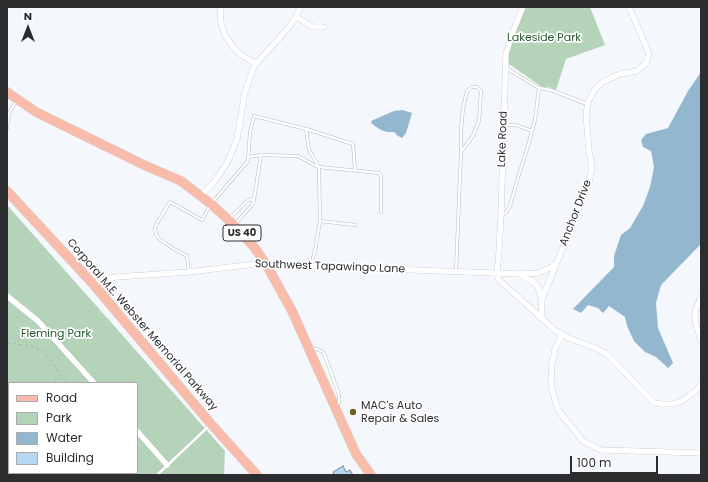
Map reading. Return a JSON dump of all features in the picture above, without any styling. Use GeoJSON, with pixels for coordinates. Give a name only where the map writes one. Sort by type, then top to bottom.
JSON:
{"type":"FeatureCollection","features":[{"type":"Feature","properties":{"kind":"main road","name":"US 40"},"geometry":{"type":"LineString","coordinates":[[7,92],[36,112],[180,181],[211,204],[231,222],[254,247],[266,264],[292,311],[356,454],[371,475]]}},
{"type":"Feature","properties":{"kind":"main road","name":"Corporal M.E. Webster Memorial Parkway"},"geometry":{"type":"LineString","coordinates":[[7,191],[94,285],[211,424],[257,475]]}},
{"type":"Feature","properties":{"kind":"street"},"geometry":{"type":"LineString","coordinates":[[220,7],[221,23],[225,35],[233,48],[256,64]]}},
{"type":"Feature","properties":{"kind":"street"},"geometry":{"type":"LineString","coordinates":[[201,196],[215,181],[234,150],[247,86],[256,64],[289,27],[296,17],[300,7]]}},
{"type":"Feature","properties":{"kind":"street","name":"Lake Road"},"geometry":{"type":"LineString","coordinates":[[497,273],[501,215],[506,54],[523,7]]}},
{"type":"Feature","properties":{"kind":"street","name":"Anchor Drive"},"geometry":{"type":"LineString","coordinates":[[541,318],[542,300],[589,182],[592,167],[586,114],[588,104],[595,90],[603,82],[620,74],[636,70],[646,64],[649,52],[629,7]]}},
{"type":"Feature","properties":{"kind":"street"},"geometry":{"type":"LineString","coordinates":[[296,17],[313,27],[324,27]]}},
{"type":"Feature","properties":{"kind":"street","name":"Southwest Tapawingo Lane"},"geometry":{"type":"LineString","coordinates":[[94,285],[105,279],[116,277],[189,272],[255,264],[520,274]]}},
{"type":"Feature","properties":{"kind":"street"},"geometry":{"type":"LineString","coordinates":[[520,274],[538,273],[556,264]]}},
{"type":"Feature","properties":{"kind":"street"},"geometry":{"type":"LineString","coordinates":[[497,273],[499,280],[562,335],[607,354],[654,403],[674,404],[682,401],[697,390],[701,384]]}},
{"type":"Feature","properties":{"kind":"street","name":"Anchor Drive"},"geometry":{"type":"LineString","coordinates":[[520,274],[535,283],[539,289],[542,300]]}},
{"type":"Feature","properties":{"kind":"street"},"geometry":{"type":"LineString","coordinates":[[7,296],[38,321],[93,382]]}},
{"type":"Feature","properties":{"kind":"street"},"geometry":{"type":"LineString","coordinates":[[701,297],[696,309],[695,318],[701,340]]}},
{"type":"Feature","properties":{"kind":"street"},"geometry":{"type":"LineString","coordinates":[[562,335],[555,349],[552,365],[551,380],[553,393],[558,410],[583,441],[601,450],[701,452]]}},
{"type":"Feature","properties":{"kind":"street"},"geometry":{"type":"LineString","coordinates":[[138,432],[167,465]]}},
{"type":"Feature","properties":{"kind":"lane"},"geometry":{"type":"LineString","coordinates":[[505,68],[538,88],[551,90],[588,104]]}},
{"type":"Feature","properties":{"kind":"lane"},"geometry":{"type":"LineString","coordinates":[[456,271],[461,131],[463,108],[467,91],[472,87],[477,86],[481,91],[479,121],[473,136],[461,152]]}},
{"type":"Feature","properties":{"kind":"lane"},"geometry":{"type":"LineString","coordinates":[[501,215],[506,213],[510,206],[532,132],[535,120],[538,88]]}},
{"type":"Feature","properties":{"kind":"lane"},"geometry":{"type":"LineString","coordinates":[[7,128],[9,113],[17,99]]}},
{"type":"Feature","properties":{"kind":"lane"},"geometry":{"type":"LineString","coordinates":[[189,272],[187,256],[159,238],[156,234],[155,228],[157,223],[170,202],[202,220],[211,204],[248,161],[250,132],[254,116],[306,129],[353,144],[355,170]]}},
{"type":"Feature","properties":{"kind":"lane"},"geometry":{"type":"LineString","coordinates":[[504,126],[516,125],[532,132]]}},
{"type":"Feature","properties":{"kind":"lane"},"geometry":{"type":"LineString","coordinates":[[306,129],[309,150],[319,167],[320,221],[311,266]]}},
{"type":"Feature","properties":{"kind":"lane"},"geometry":{"type":"LineString","coordinates":[[248,157],[261,155],[298,156],[319,167],[379,173],[381,175],[381,212]]}},
{"type":"Feature","properties":{"kind":"lane"},"geometry":{"type":"LineString","coordinates":[[231,222],[253,204],[261,155]]}},
{"type":"Feature","properties":{"kind":"lane"},"geometry":{"type":"LineString","coordinates":[[231,222],[248,200],[254,199]]}},
{"type":"Feature","properties":{"kind":"lane"},"geometry":{"type":"LineString","coordinates":[[320,221],[355,225]]}},
{"type":"Feature","properties":{"kind":"lane"},"geometry":{"type":"LineString","coordinates":[[157,475],[211,424]]}},
{"type":"Feature","properties":{"kind":"path"},"geometry":{"type":"LineString","coordinates":[[7,343],[32,346],[43,351],[65,382]]}},
{"type":"Feature","properties":{"kind":"path"},"geometry":{"type":"LineString","coordinates":[[53,382],[62,378]]}},
{"type":"Feature","properties":{"kind":"green space","name":"Lakeside Park"},"geometry":{"type":"Polygon","coordinates":[[[524,7],[590,7],[605,45],[566,59],[556,90],[548,87],[542,87],[506,62],[524,7]]]}},
{"type":"Feature","properties":{"kind":"green space","name":"Fleming Park"},"geometry":{"type":"Polygon","coordinates":[[[7,205],[225,451],[224,475],[7,475],[7,205]]]}},
{"type":"Feature","properties":{"kind":"water"},"geometry":{"type":"Polygon","coordinates":[[[701,72],[701,244],[661,285],[656,303],[658,328],[673,363],[668,368],[656,357],[645,352],[634,341],[627,326],[625,317],[609,306],[603,313],[598,308],[588,305],[581,313],[573,309],[614,267],[614,256],[621,235],[630,228],[643,206],[650,187],[654,167],[651,151],[643,147],[641,140],[646,134],[668,128],[688,91],[701,72]]]}},
{"type":"Feature","properties":{"kind":"water"},"geometry":{"type":"Polygon","coordinates":[[[402,110],[412,113],[406,133],[402,138],[394,132],[381,130],[372,124],[371,121],[394,111],[402,110]]]}},
{"type":"Feature","properties":{"kind":"building"},"geometry":{"type":"Polygon","coordinates":[[[343,466],[346,472],[350,470],[353,475],[334,475],[333,472],[343,466]]]}},
{"type":"Feature","properties":{"kind":"place","name":"MAC's Auto Repair & Sales"},"geometry":{"type":"Point","coordinates":[353,412]}}]}
